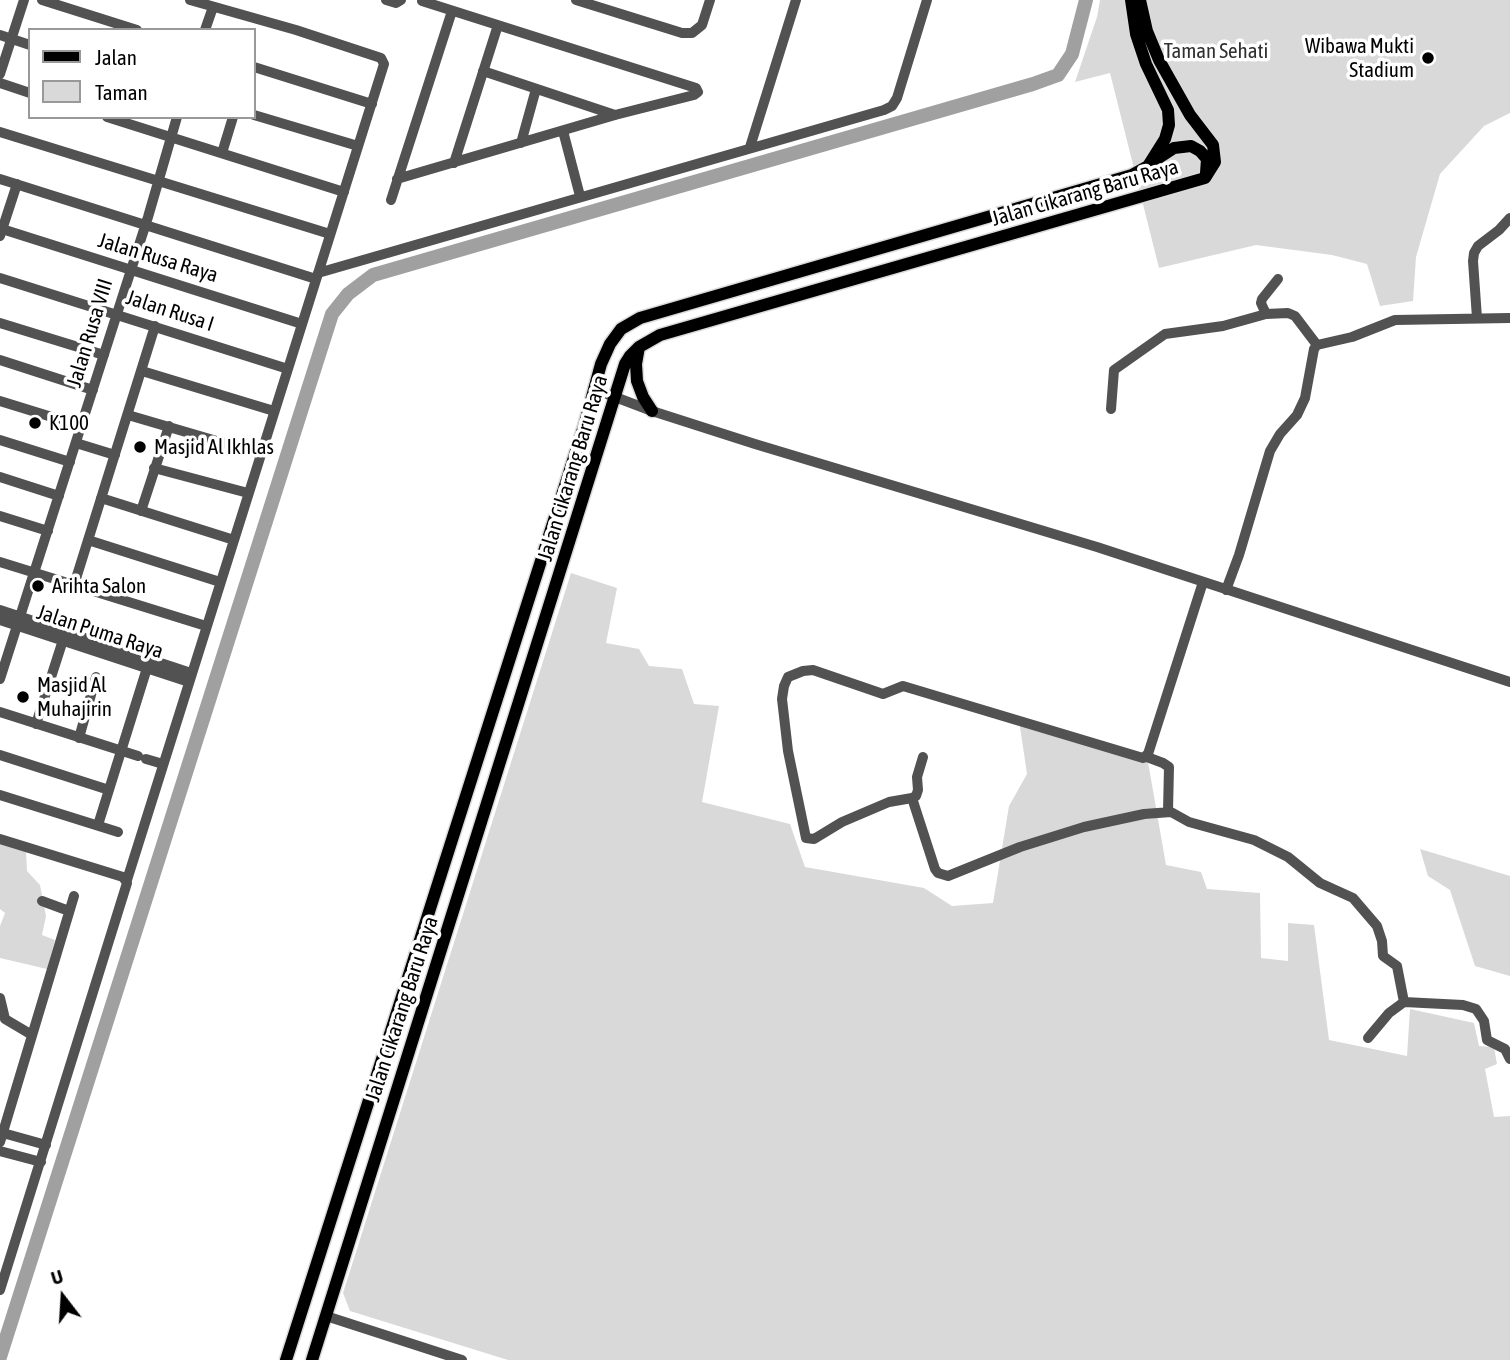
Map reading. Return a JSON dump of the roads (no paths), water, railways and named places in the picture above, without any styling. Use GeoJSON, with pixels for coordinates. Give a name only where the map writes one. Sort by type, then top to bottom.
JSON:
{"type":"FeatureCollection","features":[{"type":"Feature","properties":{"kind":"main road","name":"Jalan Cikarang Baru Raya"},"geometry":{"type":"LineString","coordinates":[[286,1360],[610,344],[621,329],[640,318],[1132,175],[1148,166],[1165,139],[1169,124],[1168,110],[1146,64],[1136,34],[1131,0]]}},
{"type":"Feature","properties":{"kind":"main road","name":"Jalan Cikarang Baru Raya"},"geometry":{"type":"LineString","coordinates":[[312,1360],[625,364],[639,347],[660,335],[1205,178],[1215,162],[1213,145],[1190,115],[1159,60],[1147,31],[1140,0]]}},
{"type":"Feature","properties":{"kind":"main road"},"geometry":{"type":"LineString","coordinates":[[1148,166],[1174,148],[1191,146],[1207,159],[1205,178]]}},
{"type":"Feature","properties":{"kind":"main road"},"geometry":{"type":"LineString","coordinates":[[639,347],[637,381],[652,411]]}},
{"type":"Feature","properties":{"kind":"main road"},"geometry":{"type":"LineString","coordinates":[[386,1044],[409,1049]]}},
{"type":"Feature","properties":{"kind":"street"},"geometry":{"type":"LineString","coordinates":[[0,74],[24,0]]}},
{"type":"Feature","properties":{"kind":"street"},"geometry":{"type":"LineString","coordinates":[[42,0],[131,28]]}},
{"type":"Feature","properties":{"kind":"street"},"geometry":{"type":"LineString","coordinates":[[0,1290],[384,64],[383,59],[296,30],[190,0]]}},
{"type":"Feature","properties":{"kind":"street"},"geometry":{"type":"LineString","coordinates":[[386,0],[395,3],[401,0]]}},
{"type":"Feature","properties":{"kind":"street"},"geometry":{"type":"LineString","coordinates":[[576,0],[682,33],[692,33],[702,25],[710,0]]}},
{"type":"Feature","properties":{"kind":"street"},"geometry":{"type":"LineString","coordinates":[[750,148],[796,0]]}},
{"type":"Feature","properties":{"kind":"street"},"geometry":{"type":"LineString","coordinates":[[0,179],[317,276],[345,264],[848,122],[892,106],[897,99],[927,0]]}},
{"type":"Feature","properties":{"kind":"street"},"geometry":{"type":"LineString","coordinates":[[397,179],[615,115],[694,95],[697,90],[422,1]]}},
{"type":"Feature","properties":{"kind":"street"},"geometry":{"type":"LineString","coordinates":[[206,28],[213,7]]}},
{"type":"Feature","properties":{"kind":"street"},"geometry":{"type":"LineString","coordinates":[[391,200],[452,11]]}},
{"type":"Feature","properties":{"kind":"street"},"geometry":{"type":"LineString","coordinates":[[454,163],[498,26]]}},
{"type":"Feature","properties":{"kind":"street"},"geometry":{"type":"LineString","coordinates":[[0,35],[28,44]]}},
{"type":"Feature","properties":{"kind":"street"},"geometry":{"type":"LineString","coordinates":[[256,67],[372,103]]}},
{"type":"Feature","properties":{"kind":"street"},"geometry":{"type":"LineString","coordinates":[[483,71],[615,115]]}},
{"type":"Feature","properties":{"kind":"street"},"geometry":{"type":"LineString","coordinates":[[0,83],[28,92]]}},
{"type":"Feature","properties":{"kind":"street"},"geometry":{"type":"LineString","coordinates":[[521,143],[536,89]]}},
{"type":"Feature","properties":{"kind":"street"},"geometry":{"type":"LineString","coordinates":[[256,116],[358,146]]}},
{"type":"Feature","properties":{"kind":"street"},"geometry":{"type":"LineString","coordinates":[[113,119],[344,192]]}},
{"type":"Feature","properties":{"kind":"street","name":"Jalan Rusa VIII"},"geometry":{"type":"LineString","coordinates":[[1,672],[35,573],[176,119]]}},
{"type":"Feature","properties":{"kind":"street"},"geometry":{"type":"LineString","coordinates":[[222,153],[232,119]]}},
{"type":"Feature","properties":{"kind":"street"},"geometry":{"type":"LineString","coordinates":[[563,131],[580,196]]}},
{"type":"Feature","properties":{"kind":"street"},"geometry":{"type":"LineString","coordinates":[[0,132],[330,234]]}},
{"type":"Feature","properties":{"kind":"street"},"geometry":{"type":"LineString","coordinates":[[1,232],[17,184]]}},
{"type":"Feature","properties":{"kind":"street"},"geometry":{"type":"LineString","coordinates":[[1477,318],[1474,253],[1478,246],[1510,218]]}},
{"type":"Feature","properties":{"kind":"street","name":"Jalan Rusa Raya"},"geometry":{"type":"LineString","coordinates":[[1,232],[302,324]]}},
{"type":"Feature","properties":{"kind":"street"},"geometry":{"type":"LineString","coordinates":[[324,253],[345,264]]}},
{"type":"Feature","properties":{"kind":"street","name":"Jalan Rusa I"},"geometry":{"type":"LineString","coordinates":[[0,278],[288,369]]}},
{"type":"Feature","properties":{"kind":"street"},"geometry":{"type":"LineString","coordinates":[[1266,314],[1262,299],[1278,279]]}},
{"type":"Feature","properties":{"kind":"street"},"geometry":{"type":"LineString","coordinates":[[1111,409],[1114,370],[1157,337],[1165,334],[1223,326],[1266,314],[1288,313],[1295,316],[1317,345]]}},
{"type":"Feature","properties":{"kind":"street"},"geometry":{"type":"LineString","coordinates":[[1226,590],[1270,451],[1280,434],[1297,415],[1306,398],[1314,349],[1317,345],[1352,337],[1395,320],[1510,318]]}},
{"type":"Feature","properties":{"kind":"street"},"geometry":{"type":"LineString","coordinates":[[0,323],[104,355]]}},
{"type":"Feature","properties":{"kind":"street"},"geometry":{"type":"LineString","coordinates":[[74,585],[155,326]]}},
{"type":"Feature","properties":{"kind":"street"},"geometry":{"type":"LineString","coordinates":[[0,360],[93,390]]}},
{"type":"Feature","properties":{"kind":"street"},"geometry":{"type":"LineString","coordinates":[[142,372],[274,411]]}},
{"type":"Feature","properties":{"kind":"street"},"geometry":{"type":"LineString","coordinates":[[594,389],[652,411],[1203,582],[1510,682]]}},
{"type":"Feature","properties":{"kind":"street"},"geometry":{"type":"LineString","coordinates":[[0,401],[81,426]]}},
{"type":"Feature","properties":{"kind":"street"},"geometry":{"type":"LineString","coordinates":[[128,415],[261,454]]}},
{"type":"Feature","properties":{"kind":"street"},"geometry":{"type":"LineString","coordinates":[[141,511],[169,426]]}},
{"type":"Feature","properties":{"kind":"street"},"geometry":{"type":"LineString","coordinates":[[0,440],[70,461]]}},
{"type":"Feature","properties":{"kind":"street"},"geometry":{"type":"LineString","coordinates":[[76,443],[115,455]]}},
{"type":"Feature","properties":{"kind":"street"},"geometry":{"type":"LineString","coordinates":[[154,468],[248,493]]}},
{"type":"Feature","properties":{"kind":"street"},"geometry":{"type":"LineString","coordinates":[[0,477],[59,496]]}},
{"type":"Feature","properties":{"kind":"street"},"geometry":{"type":"LineString","coordinates":[[101,498],[234,540]]}},
{"type":"Feature","properties":{"kind":"street"},"geometry":{"type":"LineString","coordinates":[[0,516],[48,531]]}},
{"type":"Feature","properties":{"kind":"street"},"geometry":{"type":"LineString","coordinates":[[88,540],[220,582]]}},
{"type":"Feature","properties":{"kind":"street"},"geometry":{"type":"LineString","coordinates":[[0,562],[206,626]]}},
{"type":"Feature","properties":{"kind":"street"},"geometry":{"type":"LineString","coordinates":[[1147,757],[1203,582]]}},
{"type":"Feature","properties":{"kind":"street","name":"Jalan Puma Raya"},"geometry":{"type":"LineString","coordinates":[[0,610],[63,640],[148,668],[190,677]]}},
{"type":"Feature","properties":{"kind":"street","name":"Jalan Puma Raya"},"geometry":{"type":"LineString","coordinates":[[0,620],[19,621]]}},
{"type":"Feature","properties":{"kind":"street"},"geometry":{"type":"LineString","coordinates":[[19,621],[190,677]]}},
{"type":"Feature","properties":{"kind":"street"},"geometry":{"type":"LineString","coordinates":[[36,724],[63,640]]}},
{"type":"Feature","properties":{"kind":"street"},"geometry":{"type":"LineString","coordinates":[[79,738],[103,653]]}},
{"type":"Feature","properties":{"kind":"street"},"geometry":{"type":"LineString","coordinates":[[99,825],[148,668]]}},
{"type":"Feature","properties":{"kind":"street"},"geometry":{"type":"LineString","coordinates":[[923,757],[916,796],[880,805],[842,822],[814,839],[806,838],[788,751],[782,699],[788,677],[813,670],[883,694],[904,686],[1140,759],[1147,757],[1169,767],[1168,811]]}},
{"type":"Feature","properties":{"kind":"street"},"geometry":{"type":"LineString","coordinates":[[0,712],[163,764]]}},
{"type":"Feature","properties":{"kind":"street"},"geometry":{"type":"LineString","coordinates":[[0,755],[109,790]]}},
{"type":"Feature","properties":{"kind":"street"},"geometry":{"type":"LineString","coordinates":[[0,795],[118,832]]}},
{"type":"Feature","properties":{"kind":"street"},"geometry":{"type":"LineString","coordinates":[[912,798],[935,869],[943,876],[981,864],[1020,847],[1084,827],[1168,811],[1189,822],[1254,840],[1288,857],[1320,883],[1357,902],[1380,932],[1382,956],[1397,966],[1404,1002]]}},
{"type":"Feature","properties":{"kind":"street"},"geometry":{"type":"LineString","coordinates":[[0,839],[127,880]]}},
{"type":"Feature","properties":{"kind":"street"},"geometry":{"type":"LineString","coordinates":[[1,1141],[74,896]]}},
{"type":"Feature","properties":{"kind":"street"},"geometry":{"type":"LineString","coordinates":[[42,901],[69,911]]}},
{"type":"Feature","properties":{"kind":"street"},"geometry":{"type":"LineString","coordinates":[[0,998],[2,1019],[32,1035]]}},
{"type":"Feature","properties":{"kind":"street"},"geometry":{"type":"LineString","coordinates":[[1368,1038],[1389,1013],[1404,1002],[1463,1006],[1476,1009],[1484,1021],[1487,1040],[1505,1049],[1510,1059]]}},
{"type":"Feature","properties":{"kind":"street"},"geometry":{"type":"LineString","coordinates":[[0,1094],[13,1098]]}},
{"type":"Feature","properties":{"kind":"street"},"geometry":{"type":"LineString","coordinates":[[1,1141],[46,1145]]}},
{"type":"Feature","properties":{"kind":"street"},"geometry":{"type":"LineString","coordinates":[[1,1141],[41,1162]]}},
{"type":"Feature","properties":{"kind":"street"},"geometry":{"type":"LineString","coordinates":[[326,1317],[462,1360]]}},
{"type":"Feature","properties":{"kind":"waterway"},"geometry":{"type":"LineString","coordinates":[[0,1357],[332,314],[348,294],[373,275],[1058,75],[1072,54],[1086,0]]}},
{"type":"Feature","properties":{"kind":"place","name":"Wibawa Mukti Stadium"},"geometry":{"type":"Point","coordinates":[1428,58]}},
{"type":"Feature","properties":{"kind":"place","name":"K100"},"geometry":{"type":"Point","coordinates":[35,423]}},
{"type":"Feature","properties":{"kind":"place","name":"Masjid Al Ikhlas"},"geometry":{"type":"Point","coordinates":[140,447]}},
{"type":"Feature","properties":{"kind":"place","name":"Arihta Salon"},"geometry":{"type":"Point","coordinates":[38,586]}},
{"type":"Feature","properties":{"kind":"place","name":"Masjid Al Muhajirin"},"geometry":{"type":"Point","coordinates":[23,697]}},
{"type":"Feature","properties":{"kind":"park label","name":"Taman Sehati"},"geometry":{"type":"Point","coordinates":[1216,51]}}]}
